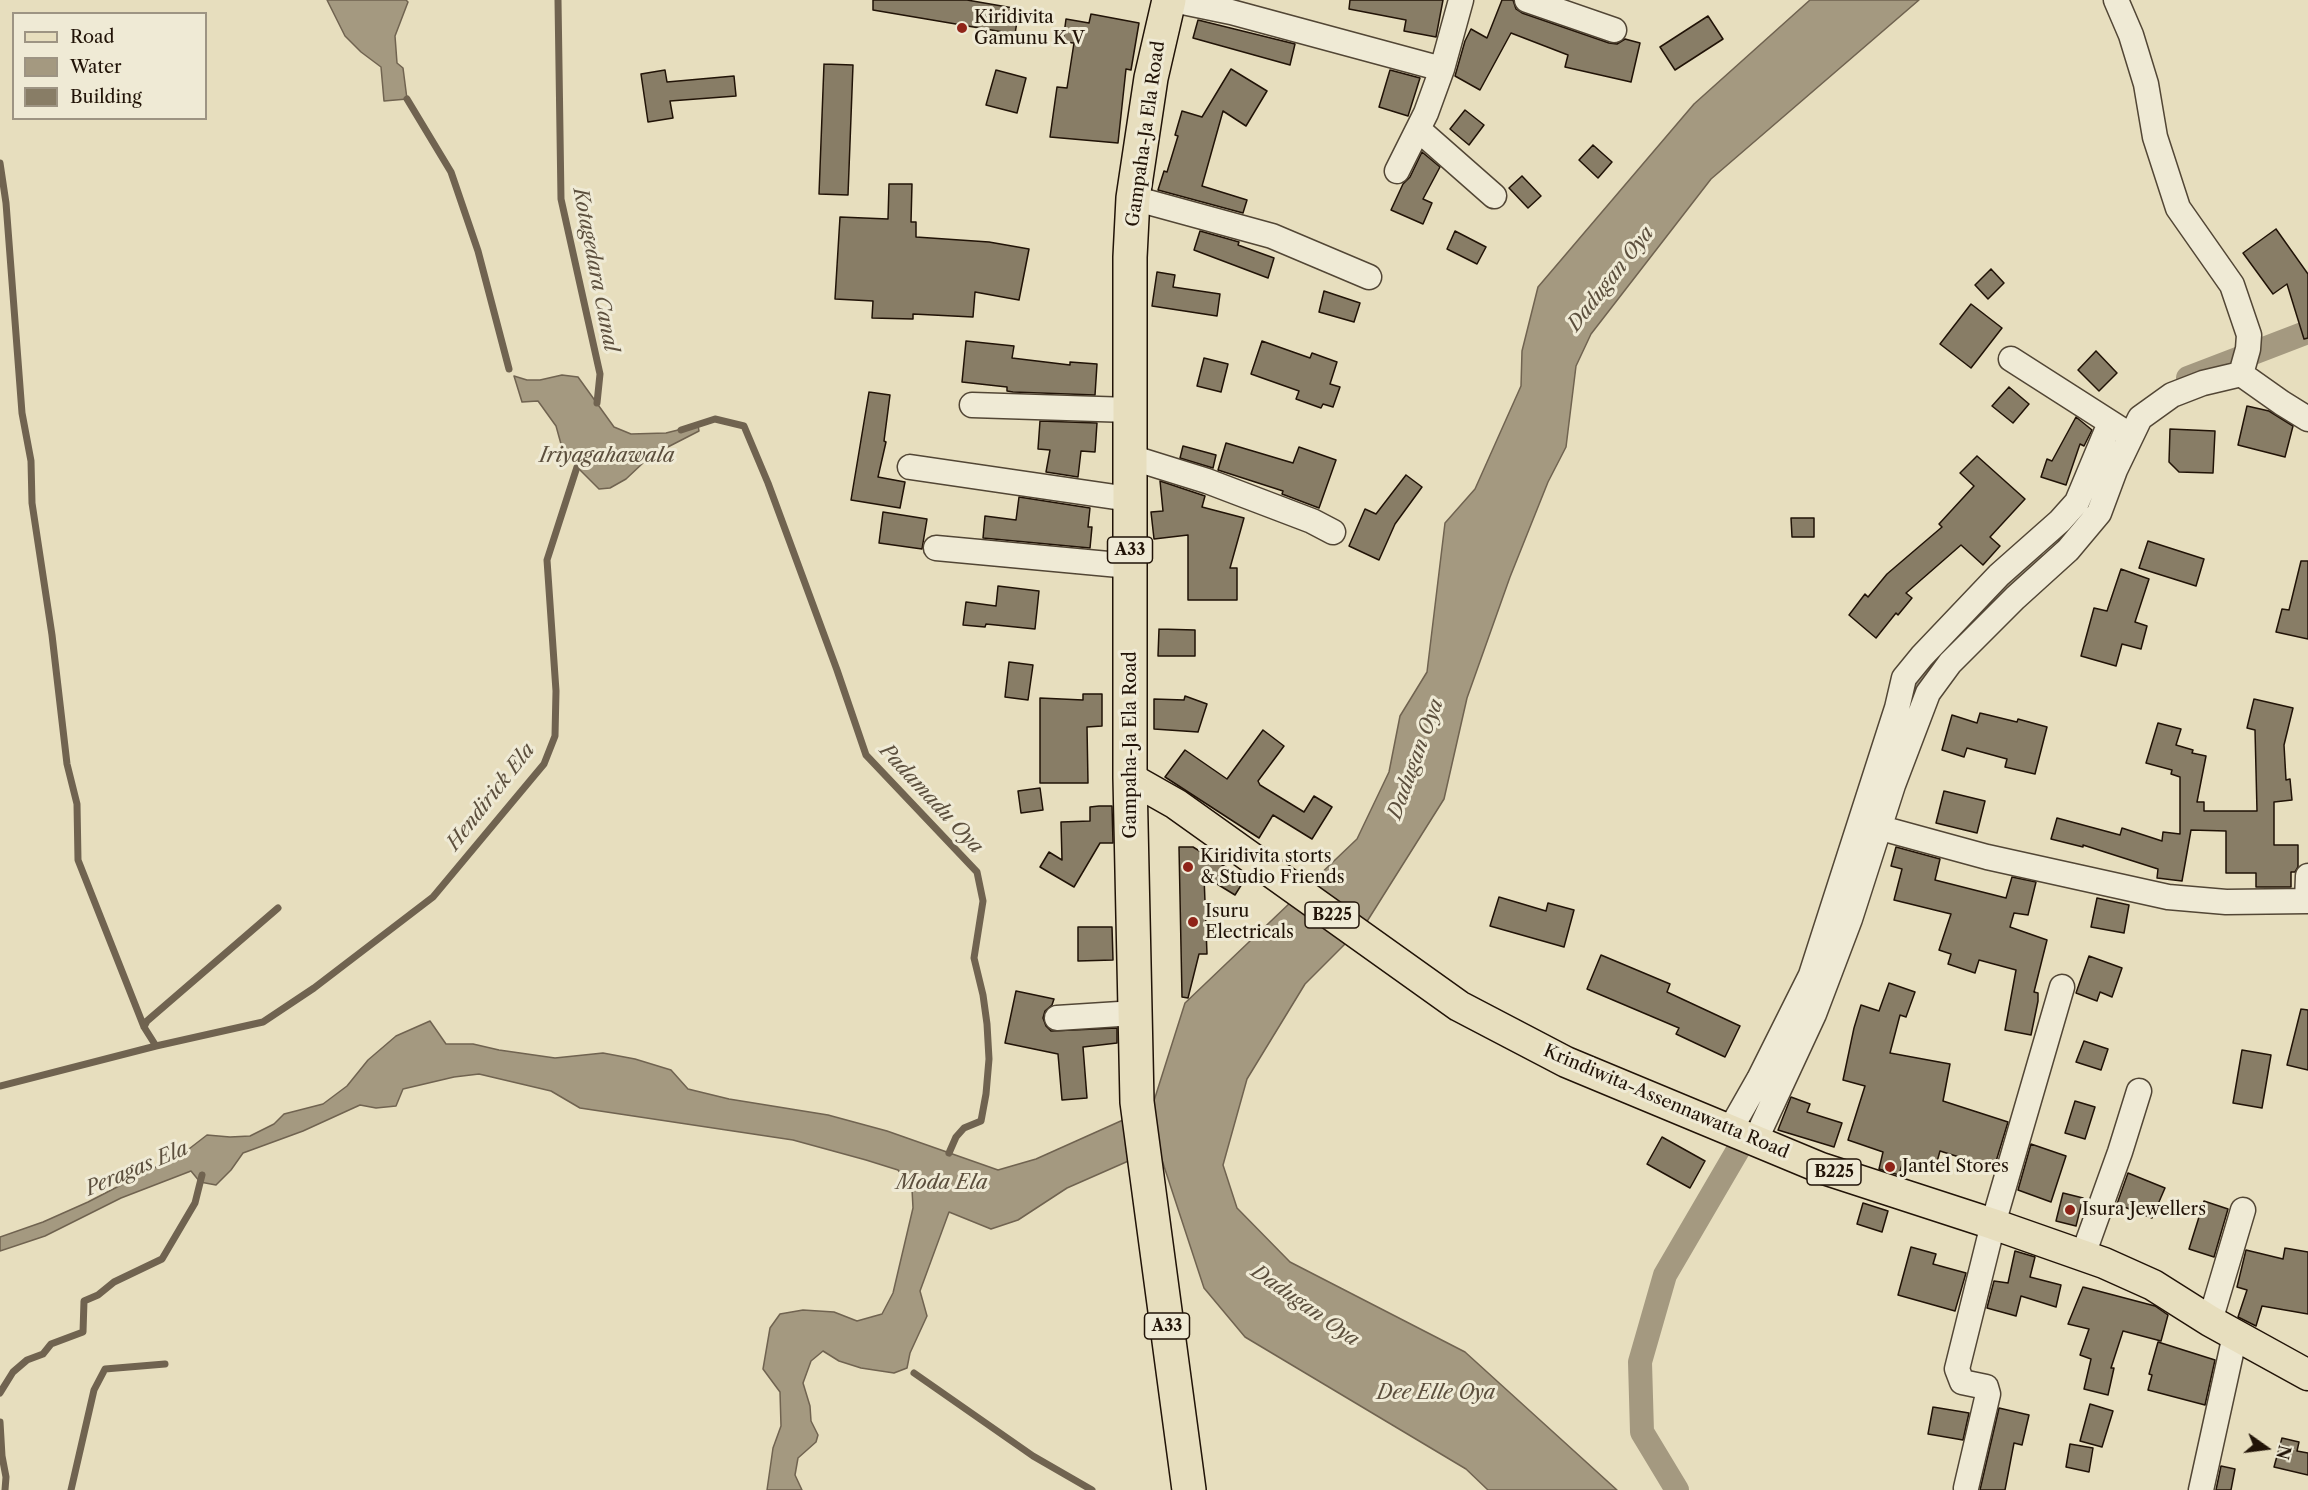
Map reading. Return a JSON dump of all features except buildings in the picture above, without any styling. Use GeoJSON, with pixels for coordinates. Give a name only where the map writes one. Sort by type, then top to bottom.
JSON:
{"type":"FeatureCollection","features":[{"type":"Feature","properties":{"kind":"highway","name":"Gampaha-Ja Ela Road"},"geometry":{"type":"LineString","coordinates":[[1171,0],[1151,78],[1133,198],[1130,410],[1130,778],[1137,1102],[1188,1490]]}},
{"type":"Feature","properties":{"kind":"main road","name":"Krindiwita-Assennawatta Road"},"geometry":{"type":"LineString","coordinates":[[1130,778],[1176,804],[1459,1006],[1566,1062],[1821,1168],[2083,1255],[2153,1285],[2223,1328],[2308,1375]]}},
{"type":"Feature","properties":{"kind":"street"},"geometry":{"type":"LineString","coordinates":[[1171,0],[1231,12],[1442,69]]}},
{"type":"Feature","properties":{"kind":"street"},"geometry":{"type":"LineString","coordinates":[[1397,171],[1419,130],[1442,69],[1461,0]]}},
{"type":"Feature","properties":{"kind":"street"},"geometry":{"type":"LineString","coordinates":[[1527,0],[1614,30]]}},
{"type":"Feature","properties":{"kind":"street"},"geometry":{"type":"LineString","coordinates":[[2116,0],[2131,35],[2146,84],[2155,137],[2178,208],[2232,285],[2249,335],[2248,349],[2241,374]]}},
{"type":"Feature","properties":{"kind":"street"},"geometry":{"type":"LineString","coordinates":[[1419,130],[1494,196]]}},
{"type":"Feature","properties":{"kind":"street"},"geometry":{"type":"LineString","coordinates":[[1133,198],[1272,236],[1369,277]]}},
{"type":"Feature","properties":{"kind":"street"},"geometry":{"type":"LineString","coordinates":[[2011,359],[2132,437]]}},
{"type":"Feature","properties":{"kind":"street"},"geometry":{"type":"LineString","coordinates":[[1743,1135],[1814,1014],[1881,828],[1893,785],[1928,693],[1950,663],[2015,598],[2068,550],[2099,513],[2115,470],[2140,418],[2172,395],[2202,383],[2241,374],[2282,404],[2308,419]]}},
{"type":"Feature","properties":{"kind":"street"},"geometry":{"type":"LineString","coordinates":[[972,405],[1130,410]]}},
{"type":"Feature","properties":{"kind":"street"},"geometry":{"type":"LineString","coordinates":[[1743,1135],[1759,1079],[1811,975],[1897,708],[1904,678],[1999,575],[2060,521],[2077,502],[2110,423]]}},
{"type":"Feature","properties":{"kind":"street"},"geometry":{"type":"LineString","coordinates":[[1130,457],[1207,481],[1312,521],[1333,532]]}},
{"type":"Feature","properties":{"kind":"street"},"geometry":{"type":"LineString","coordinates":[[910,467],[1130,499]]}},
{"type":"Feature","properties":{"kind":"street"},"geometry":{"type":"LineString","coordinates":[[936,548],[1130,566]]}},
{"type":"Feature","properties":{"kind":"street"},"geometry":{"type":"LineString","coordinates":[[1881,828],[1987,857],[2168,897],[2226,902],[2308,901],[2308,876]]}},
{"type":"Feature","properties":{"kind":"street"},"geometry":{"type":"LineString","coordinates":[[1966,1488],[1988,1394],[1986,1387],[1962,1382],[1957,1369],[1993,1224],[2062,987]]}},
{"type":"Feature","properties":{"kind":"street"},"geometry":{"type":"LineString","coordinates":[[1057,1018],[1135,1013]]}},
{"type":"Feature","properties":{"kind":"street"},"geometry":{"type":"LineString","coordinates":[[2083,1255],[2139,1091]]}},
{"type":"Feature","properties":{"kind":"street"},"geometry":{"type":"LineString","coordinates":[[2201,1490],[2223,1328],[2243,1210]]}},
{"type":"Feature","properties":{"kind":"water"},"geometry":{"type":"Polygon","coordinates":[[[327,0],[406,0],[408,2],[395,36],[397,63],[403,68],[407,99],[384,101],[381,67],[345,36],[327,0]]]}},
{"type":"Feature","properties":{"kind":"water","name":"Dee Elle Oya"},"geometry":{"type":"Polygon","coordinates":[[[1810,0],[1919,0],[1711,179],[1591,334],[1576,366],[1566,447],[1548,482],[1510,577],[1467,698],[1444,799],[1366,923],[1305,984],[1247,1079],[1223,1165],[1237,1208],[1290,1262],[1465,1352],[1617,1490],[1488,1490],[1466,1469],[1245,1337],[1204,1288],[1158,1148],[1067,1188],[1018,1220],[991,1229],[949,1212],[920,1291],[927,1316],[910,1353],[907,1368],[894,1373],[861,1368],[839,1361],[823,1351],[811,1361],[803,1383],[810,1406],[811,1421],[818,1435],[816,1442],[798,1458],[795,1475],[802,1490],[767,1490],[773,1448],[781,1426],[780,1392],[763,1369],[770,1328],[780,1314],[803,1310],[834,1312],[857,1321],[882,1314],[893,1293],[913,1208],[912,1189],[898,1170],[866,1160],[793,1140],[580,1108],[551,1091],[479,1074],[454,1077],[403,1089],[396,1106],[376,1108],[360,1105],[303,1131],[243,1153],[216,1185],[200,1182],[191,1171],[121,1198],[45,1236],[0,1251],[0,1237],[43,1222],[88,1202],[185,1152],[207,1135],[250,1136],[274,1124],[284,1114],[323,1104],[347,1086],[368,1060],[396,1036],[430,1021],[446,1044],[473,1044],[555,1058],[603,1053],[635,1059],[671,1070],[688,1089],[729,1099],[828,1115],[887,1131],[998,1170],[1036,1159],[1152,1107],[1185,1003],[1357,839],[1389,772],[1400,716],[1427,672],[1445,523],[1475,489],[1521,386],[1522,351],[1538,287],[1694,104],[1810,0]]]}},
{"type":"Feature","properties":{"kind":"water","name":"Iriyagahawala"},"geometry":{"type":"Polygon","coordinates":[[[562,375],[578,377],[614,427],[631,434],[666,433],[698,425],[699,431],[662,450],[626,479],[610,488],[599,489],[577,467],[561,444],[556,426],[538,401],[522,402],[514,376],[527,380],[540,380],[562,375]]]}},
{"type":"Feature","properties":{"kind":"waterway","name":"Kotagedara Canal"},"geometry":{"type":"LineString","coordinates":[[558,0],[561,199],[600,374],[597,403]]}},
{"type":"Feature","properties":{"kind":"waterway"},"geometry":{"type":"LineString","coordinates":[[407,99],[451,172],[478,251],[509,369]]}},
{"type":"Feature","properties":{"kind":"waterway"},"geometry":{"type":"LineString","coordinates":[[0,163],[6,203],[22,413],[31,461],[32,503],[52,635],[67,764],[77,804],[78,860],[144,1027],[156,1046]]}},
{"type":"Feature","properties":{"kind":"waterway"},"geometry":{"type":"LineString","coordinates":[[2188,378],[2308,332]]}},
{"type":"Feature","properties":{"kind":"waterway","name":"Padamadu Oya"},"geometry":{"type":"LineString","coordinates":[[681,430],[715,419],[744,426],[768,483],[866,755],[977,872],[983,901],[974,958],[987,1024],[989,1059],[986,1094],[981,1121],[964,1128],[956,1137],[949,1153]]}},
{"type":"Feature","properties":{"kind":"waterway","name":"Hendirick Ela"},"geometry":{"type":"LineString","coordinates":[[0,1086],[156,1046],[263,1022],[314,988],[433,897],[544,764],[555,736],[556,691],[547,560],[577,467]]}},
{"type":"Feature","properties":{"kind":"waterway"},"geometry":{"type":"LineString","coordinates":[[1909,711],[1925,674],[1991,600],[2032,560]]}},
{"type":"Feature","properties":{"kind":"waterway"},"geometry":{"type":"LineString","coordinates":[[144,1027],[147,1021],[278,908]]}},
{"type":"Feature","properties":{"kind":"waterway"},"geometry":{"type":"LineString","coordinates":[[1677,1490],[1642,1432],[1640,1362],[1665,1275],[1738,1150],[1752,1120]]}},
{"type":"Feature","properties":{"kind":"waterway","name":"Peragas Ela"},"geometry":{"type":"LineString","coordinates":[[0,1393],[13,1372],[27,1360],[43,1354],[51,1344],[83,1332],[84,1301],[98,1295],[114,1282],[162,1259],[195,1203],[202,1175]]}},
{"type":"Feature","properties":{"kind":"waterway"},"geometry":{"type":"LineString","coordinates":[[71,1490],[94,1390],[105,1369],[165,1364]]}},
{"type":"Feature","properties":{"kind":"waterway"},"geometry":{"type":"LineString","coordinates":[[914,1373],[1033,1456],[1092,1490]]}},
{"type":"Feature","properties":{"kind":"waterway","name":"Peragas Ela"},"geometry":{"type":"LineString","coordinates":[[0,1422],[6,1477],[5,1490]]}},
{"type":"Feature","properties":{"kind":"place","name":"Kiridivita Gamunu K V"},"geometry":{"type":"Point","coordinates":[962,28]}},
{"type":"Feature","properties":{"kind":"place","name":"Kiridivita storts & Studio Friends"},"geometry":{"type":"Point","coordinates":[1188,867]}},
{"type":"Feature","properties":{"kind":"place","name":"Isuru Electricals"},"geometry":{"type":"Point","coordinates":[1193,922]}},
{"type":"Feature","properties":{"kind":"place","name":"Jantel Stores"},"geometry":{"type":"Point","coordinates":[1890,1167]}},
{"type":"Feature","properties":{"kind":"place","name":"Isura Jewellers"},"geometry":{"type":"Point","coordinates":[2070,1210]}},
{"type":"Feature","properties":{"kind":"water label","name":"Dadugan Oya"},"geometry":{"type":"Point","coordinates":[1611,279]}},
{"type":"Feature","properties":{"kind":"water label","name":"Dadugan Oya"},"geometry":{"type":"Point","coordinates":[1416,759]}},
{"type":"Feature","properties":{"kind":"water label","name":"Moda Ela"},"geometry":{"type":"Point","coordinates":[942,1183]}},
{"type":"Feature","properties":{"kind":"water label","name":"Dadugan Oya"},"geometry":{"type":"Point","coordinates":[1305,1306]}}]}
